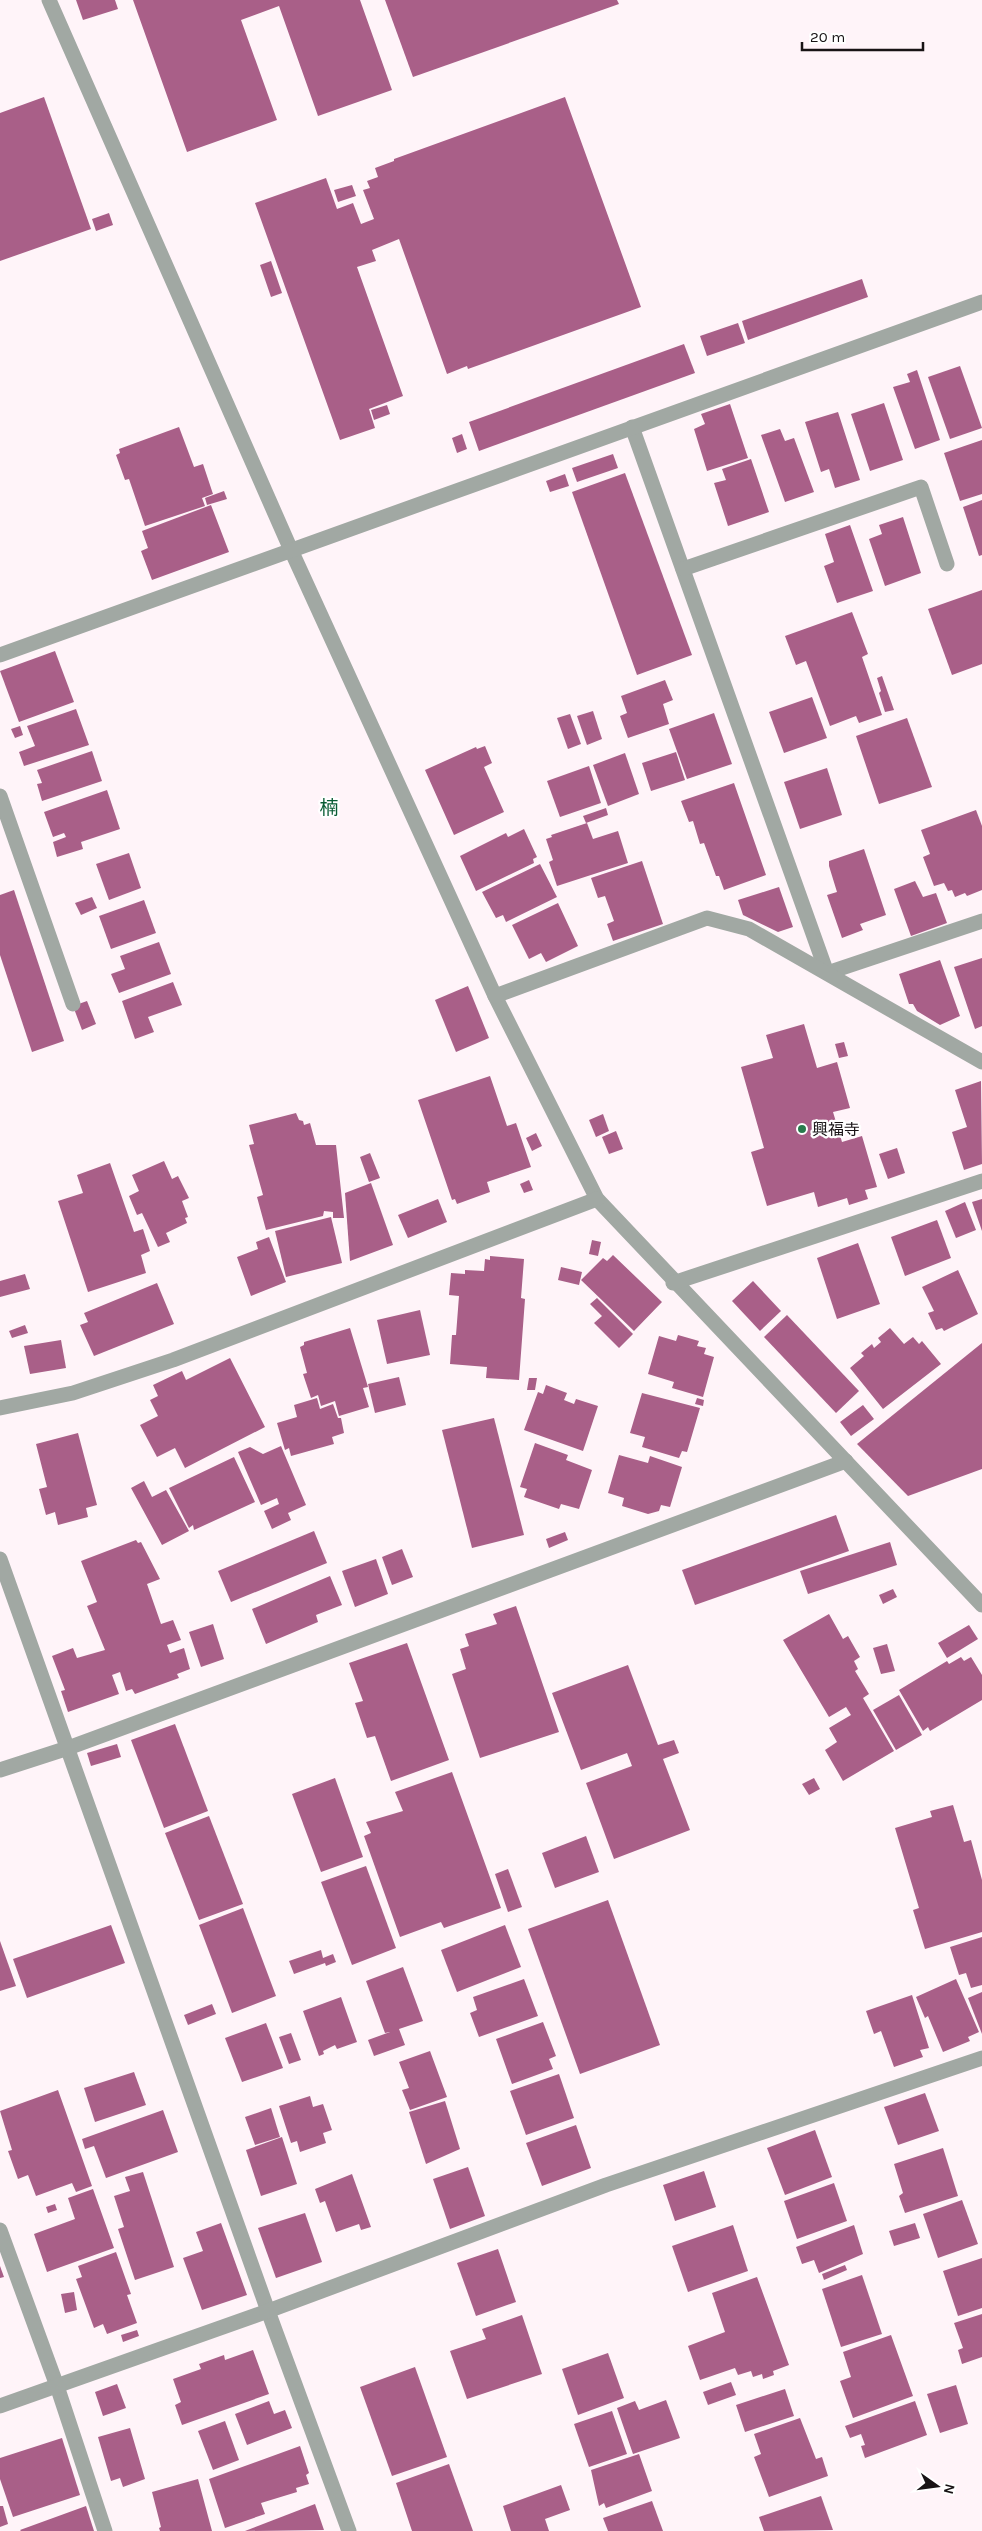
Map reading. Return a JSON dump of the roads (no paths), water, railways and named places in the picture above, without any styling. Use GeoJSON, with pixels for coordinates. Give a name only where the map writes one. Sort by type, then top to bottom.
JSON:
{"type":"FeatureCollection","features":[{"type":"Feature","properties":{"kind":"street"},"geometry":{"type":"LineString","coordinates":[[49,0],[291,550],[495,996],[597,1199],[673,1283],[846,1461],[982,1605]]}},
{"type":"Feature","properties":{"kind":"street"},"geometry":{"type":"LineString","coordinates":[[0,655],[982,302]]}},
{"type":"Feature","properties":{"kind":"street"},"geometry":{"type":"LineString","coordinates":[[632,428],[827,974]]}},
{"type":"Feature","properties":{"kind":"street"},"geometry":{"type":"LineString","coordinates":[[683,569],[920,487],[947,564]]}},
{"type":"Feature","properties":{"kind":"street"},"geometry":{"type":"LineString","coordinates":[[0,796],[73,1004]]}},
{"type":"Feature","properties":{"kind":"street"},"geometry":{"type":"LineString","coordinates":[[495,996],[706,918],[749,929],[982,1062]]}},
{"type":"Feature","properties":{"kind":"street"},"geometry":{"type":"LineString","coordinates":[[827,974],[982,921]]}},
{"type":"Feature","properties":{"kind":"street"},"geometry":{"type":"LineString","coordinates":[[673,1283],[982,1181]]}},
{"type":"Feature","properties":{"kind":"street"},"geometry":{"type":"LineString","coordinates":[[0,1408],[73,1393],[173,1360],[597,1199]]}},
{"type":"Feature","properties":{"kind":"street"},"geometry":{"type":"LineString","coordinates":[[0,1770],[68,1748],[846,1461]]}},
{"type":"Feature","properties":{"kind":"street"},"geometry":{"type":"LineString","coordinates":[[0,1559],[268,2311],[349,2531]]}},
{"type":"Feature","properties":{"kind":"street"},"geometry":{"type":"LineString","coordinates":[[0,2406],[268,2311],[606,2185],[982,2058]]}},
{"type":"Feature","properties":{"kind":"street"},"geometry":{"type":"LineString","coordinates":[[0,2230],[57,2386],[105,2531]]}},
{"type":"Feature","properties":{"kind":"place","name":"興福寺"},"geometry":{"type":"Point","coordinates":[802,1129]}},
{"type":"Feature","properties":{"kind":"district","name":"楠"},"geometry":{"type":"Point","coordinates":[329,808]}}]}
